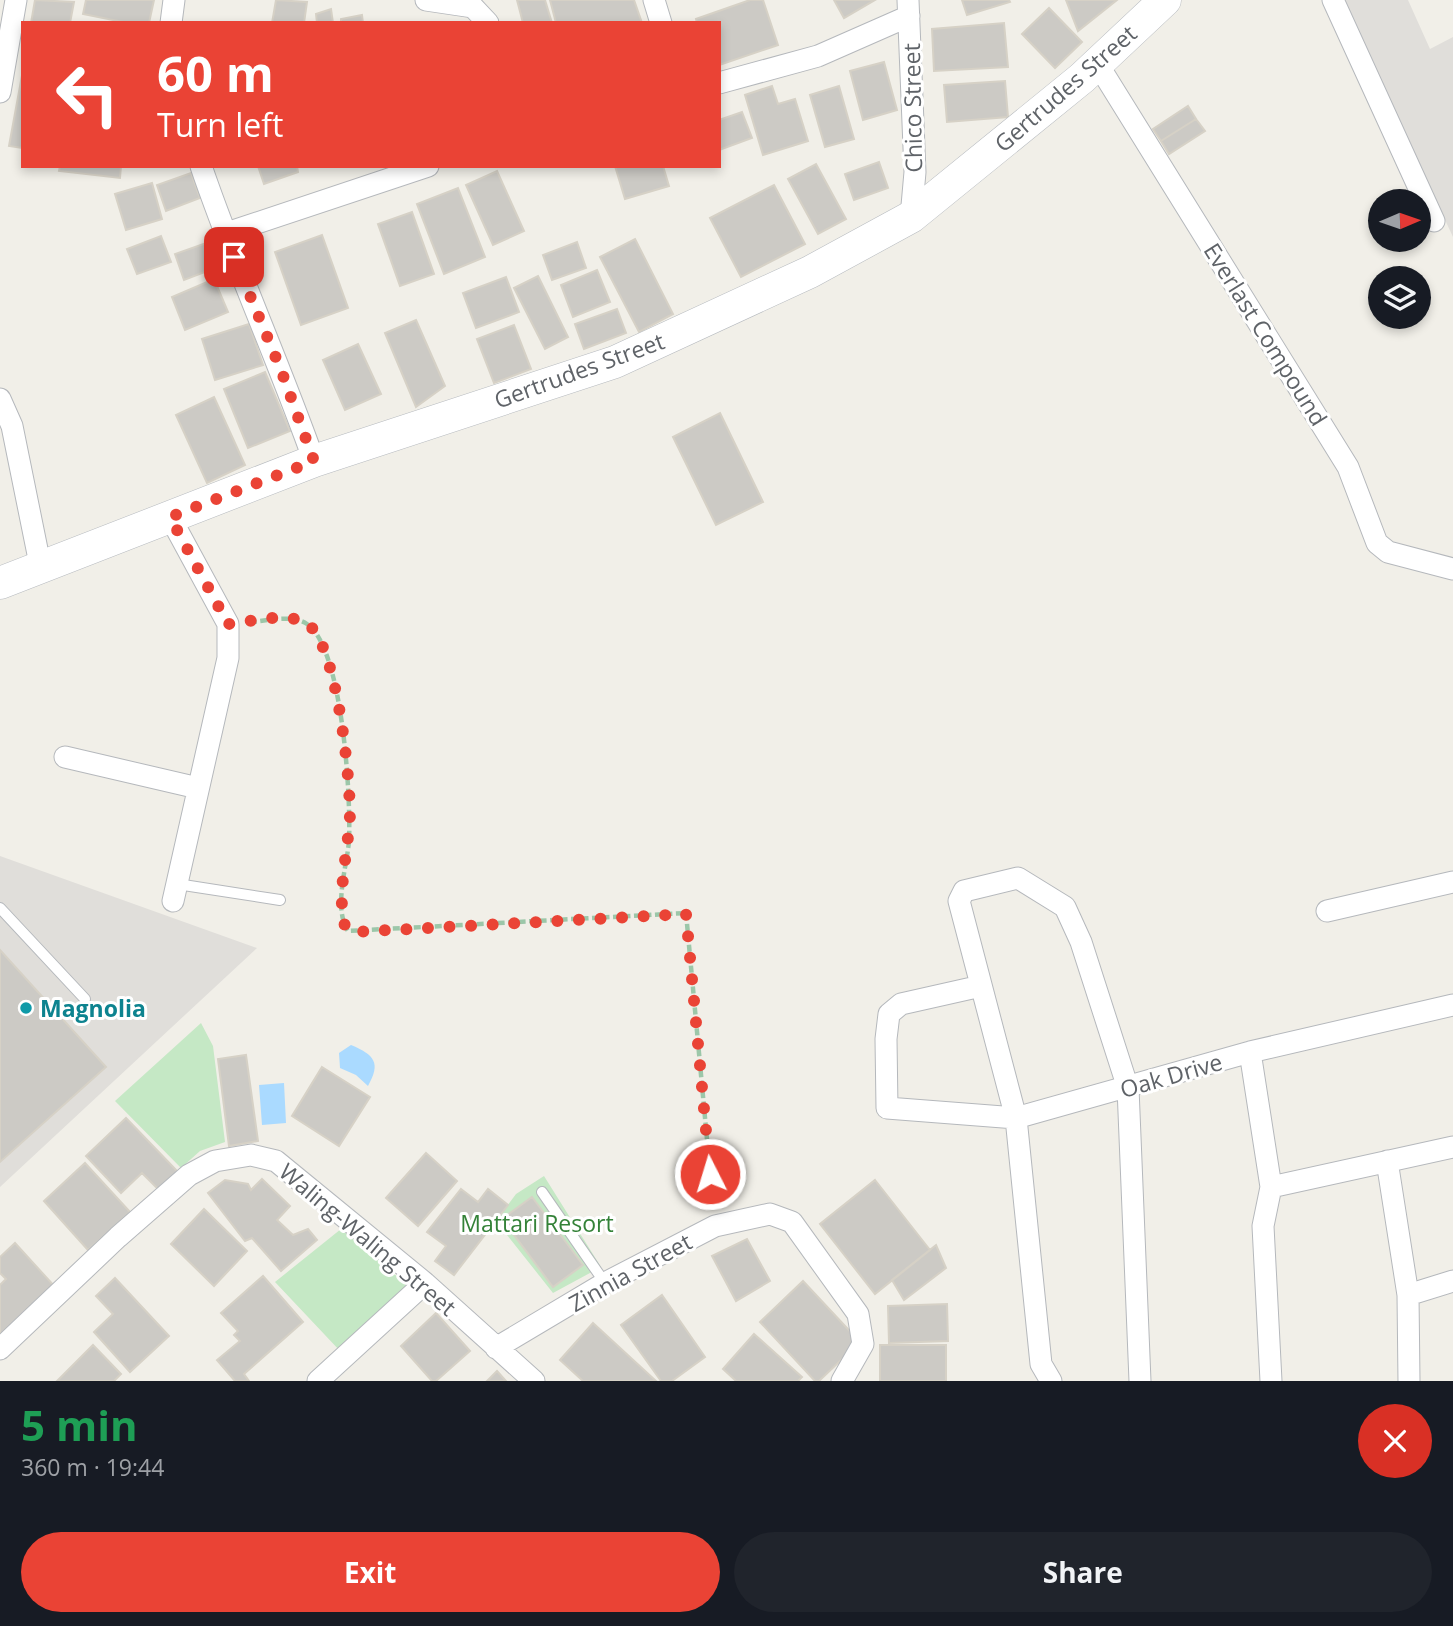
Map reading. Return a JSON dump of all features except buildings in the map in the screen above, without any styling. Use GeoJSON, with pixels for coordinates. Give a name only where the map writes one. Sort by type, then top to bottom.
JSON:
{"type":"FeatureCollection","features":[{"type":"Feature","properties":{"kind":"street"},"geometry":{"type":"LineString","coordinates":[[0,92],[6,22],[16,0]]}},
{"type":"Feature","properties":{"kind":"street"},"geometry":{"type":"LineString","coordinates":[[171,21],[174,0]]}},
{"type":"Feature","properties":{"kind":"street"},"geometry":{"type":"LineString","coordinates":[[426,0],[473,7],[486,21]]}},
{"type":"Feature","properties":{"kind":"street"},"geometry":{"type":"LineString","coordinates":[[654,0],[660,21]]}},
{"type":"Feature","properties":{"kind":"street"},"geometry":{"type":"LineString","coordinates":[[1334,0],[1434,221]]}},
{"type":"Feature","properties":{"kind":"street","name":"Gertrudes Street"},"geometry":{"type":"LineString","coordinates":[[0,583],[314,461],[615,362],[810,272],[912,217],[1097,63],[1161,2]]}},
{"type":"Feature","properties":{"kind":"street"},"geometry":{"type":"LineString","coordinates":[[721,82],[818,56],[909,8]]}},
{"type":"Feature","properties":{"kind":"street","name":"Chico Street"},"geometry":{"type":"LineString","coordinates":[[909,8],[915,173],[912,217]]}},
{"type":"Feature","properties":{"kind":"street","name":"Everlast Compound"},"geometry":{"type":"LineString","coordinates":[[1097,63],[1348,467],[1377,543],[1388,552],[1453,569]]}},
{"type":"Feature","properties":{"kind":"street"},"geometry":{"type":"LineString","coordinates":[[202,168],[224,234],[281,370],[314,461]]}},
{"type":"Feature","properties":{"kind":"street"},"geometry":{"type":"LineString","coordinates":[[224,234],[422,168]]}},
{"type":"Feature","properties":{"kind":"street"},"geometry":{"type":"LineString","coordinates":[[0,400],[12,426],[41,569]]}},
{"type":"Feature","properties":{"kind":"street"},"geometry":{"type":"LineString","coordinates":[[170,517],[228,624],[228,658],[175,892]]}},
{"type":"Feature","properties":{"kind":"street"},"geometry":{"type":"LineString","coordinates":[[65,757],[198,788]]}},
{"type":"Feature","properties":{"kind":"street"},"geometry":{"type":"LineString","coordinates":[[1051,1381],[1041,1364],[1016,1118],[959,901],[964,891],[1018,878],[1065,907],[1081,943],[1128,1088],[1140,1381]]}},
{"type":"Feature","properties":{"kind":"street"},"geometry":{"type":"LineString","coordinates":[[1327,911],[1453,882]]}},
{"type":"Feature","properties":{"kind":"street","name":"Oak Drive"},"geometry":{"type":"LineString","coordinates":[[981,986],[901,1004],[890,1014],[886,1039],[887,1108],[1016,1118],[1250,1052],[1453,1005]]}},
{"type":"Feature","properties":{"kind":"street"},"geometry":{"type":"LineString","coordinates":[[1250,1052],[1270,1187],[1263,1226],[1271,1381]]}},
{"type":"Feature","properties":{"kind":"street"},"geometry":{"type":"LineString","coordinates":[[1270,1187],[1453,1147]]}},
{"type":"Feature","properties":{"kind":"street","name":"Waling-Waling Street"},"geometry":{"type":"LineString","coordinates":[[0,1349],[128,1228],[189,1175],[215,1161],[251,1155],[276,1161],[425,1283],[534,1381]]}},
{"type":"Feature","properties":{"kind":"street"},"geometry":{"type":"LineString","coordinates":[[1387,1161],[1408,1295],[1409,1381]]}},
{"type":"Feature","properties":{"kind":"street","name":"Zinnia Street"},"geometry":{"type":"LineString","coordinates":[[496,1348],[606,1283],[715,1226],[770,1214],[792,1222],[858,1314],[863,1344],[842,1381]]}},
{"type":"Feature","properties":{"kind":"street"},"geometry":{"type":"LineString","coordinates":[[1408,1295],[1453,1281]]}},
{"type":"Feature","properties":{"kind":"street"},"geometry":{"type":"LineString","coordinates":[[318,1381],[425,1283]]}},
{"type":"Feature","properties":{"kind":"lane"},"geometry":{"type":"LineString","coordinates":[[175,892],[280,900]]}},
{"type":"Feature","properties":{"kind":"lane"},"geometry":{"type":"LineString","coordinates":[[0,908],[86,999]]}},
{"type":"Feature","properties":{"kind":"lane"},"geometry":{"type":"LineString","coordinates":[[542,1192],[606,1283]]}},
{"type":"Feature","properties":{"kind":"path"},"geometry":{"type":"LineString","coordinates":[[228,624],[291,619],[305,622],[314,629],[327,658],[343,730],[350,811],[343,903],[344,922],[348,931],[686,914],[715,1226]]}},
{"type":"Feature","properties":{"kind":"shaded area"},"geometry":{"type":"Polygon","coordinates":[[[1343,0],[1408,0],[1430,49],[1453,37],[1453,237],[1343,0]]]}},
{"type":"Feature","properties":{"kind":"shaded area"},"geometry":{"type":"Polygon","coordinates":[[[0,856],[257,948],[0,1187],[0,856]]]}},
{"type":"Feature","properties":{"kind":"green space"},"geometry":{"type":"Polygon","coordinates":[[[201,1023],[213,1046],[225,1142],[200,1151],[181,1168],[115,1101],[201,1023]]]}},
{"type":"Feature","properties":{"kind":"green space","name":"Mattari Resort"},"geometry":{"type":"Polygon","coordinates":[[[544,1176],[601,1267],[553,1293],[496,1221],[516,1194],[544,1176]]]}},
{"type":"Feature","properties":{"kind":"green space"},"geometry":{"type":"Polygon","coordinates":[[[341,1229],[406,1284],[403,1296],[341,1352],[275,1282],[341,1229]]]}},
{"type":"Feature","properties":{"kind":"water"},"geometry":{"type":"Polygon","coordinates":[[[351,1045],[366,1052],[373,1061],[374,1071],[368,1086],[356,1075],[340,1068],[339,1053],[351,1045]]]}},
{"type":"Feature","properties":{"kind":"water"},"geometry":{"type":"Polygon","coordinates":[[[284,1083],[286,1123],[262,1125],[259,1085],[284,1083]]]}},
{"type":"Feature","properties":{"kind":"place","name":"Magnolia"},"geometry":{"type":"Point","coordinates":[26,1008]}},
{"type":"Feature","properties":{"kind":"route"},"geometry":{"type":"LineString","coordinates":[[234,257],[281,370],[314,461],[170,517],[228,624],[291,619],[305,622],[314,629],[327,658],[343,730],[350,811],[343,903],[345,926],[348,931],[354,932],[540,922],[581,917],[686,914],[710,1174]]}}]}
